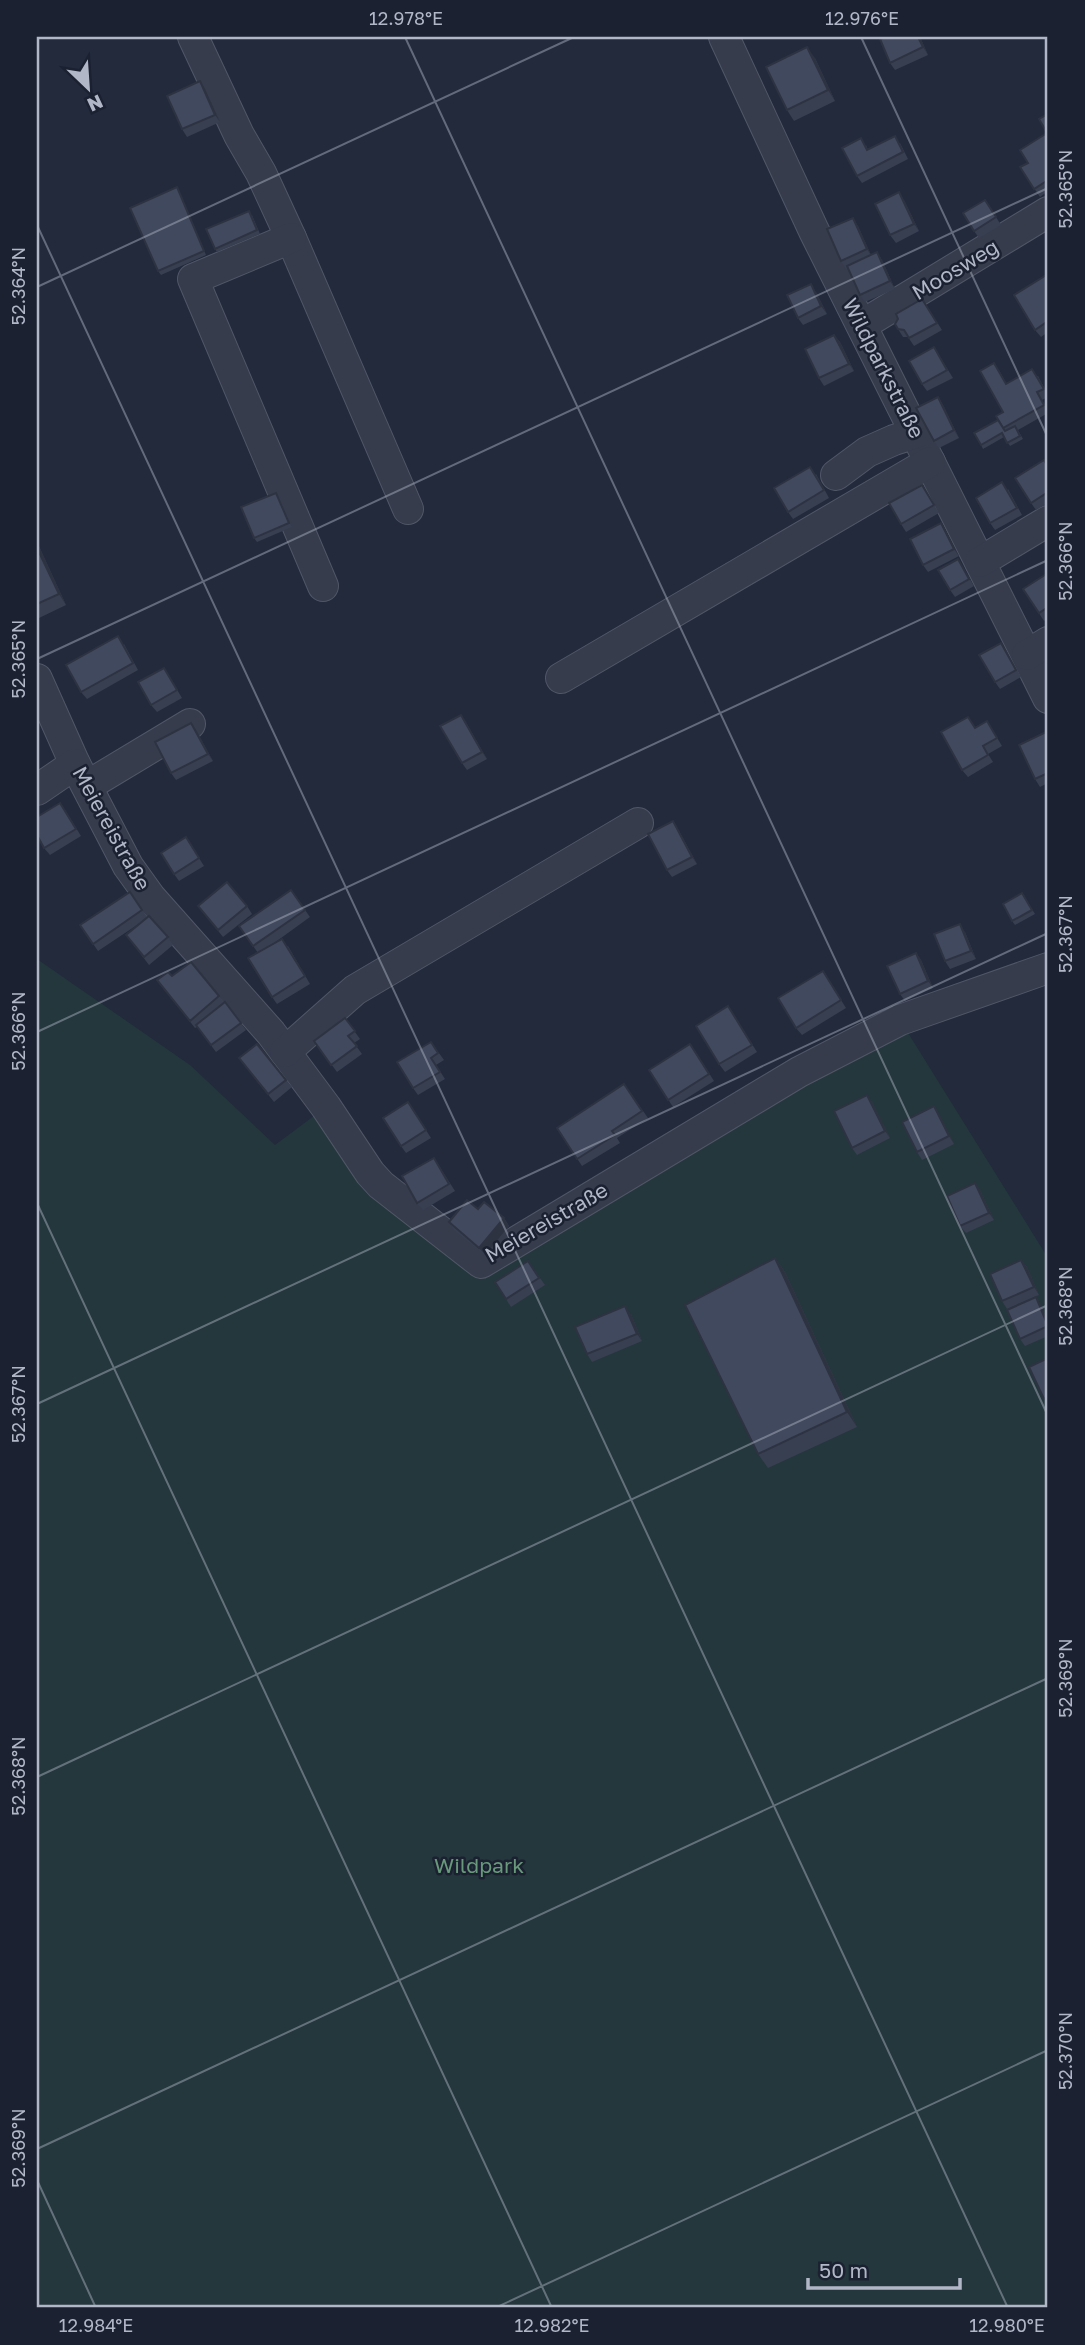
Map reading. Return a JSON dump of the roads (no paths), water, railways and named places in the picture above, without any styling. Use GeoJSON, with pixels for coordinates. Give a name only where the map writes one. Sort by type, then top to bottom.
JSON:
{"type":"FeatureCollection","features":[{"type":"Feature","properties":{"kind":"street"},"geometry":{"type":"LineString","coordinates":[[193,37],[291,238],[408,509]]}},
{"type":"Feature","properties":{"kind":"street","name":"Wildparkstraße"},"geometry":{"type":"LineString","coordinates":[[724,37],[814,231],[980,562],[1038,648],[1048,698]]}},
{"type":"Feature","properties":{"kind":"street","name":"Moosweg"},"geometry":{"type":"LineString","coordinates":[[862,325],[1048,212]]}},
{"type":"Feature","properties":{"kind":"street"},"geometry":{"type":"LineString","coordinates":[[291,238],[193,279],[323,586]]}},
{"type":"Feature","properties":{"kind":"street"},"geometry":{"type":"LineString","coordinates":[[836,475],[867,452],[916,433]]}},
{"type":"Feature","properties":{"kind":"street"},"geometry":{"type":"LineString","coordinates":[[561,678],[930,462]]}},
{"type":"Feature","properties":{"kind":"street"},"geometry":{"type":"LineString","coordinates":[[980,562],[1048,521]]}},
{"type":"Feature","properties":{"kind":"street","name":"Meiereistraße"},"geometry":{"type":"LineString","coordinates":[[37,679],[81,775],[128,866],[151,898],[285,1052],[381,1185],[481,1263],[799,1072],[900,1020],[1048,968]]}},
{"type":"Feature","properties":{"kind":"street"},"geometry":{"type":"LineString","coordinates":[[37,790],[81,775],[190,724]]}},
{"type":"Feature","properties":{"kind":"street"},"geometry":{"type":"LineString","coordinates":[[285,1052],[355,989],[639,823]]}},
{"type":"Feature","properties":{"kind":"park label","name":"Wildpark"},"geometry":{"type":"Point","coordinates":[479,1865]}}]}
